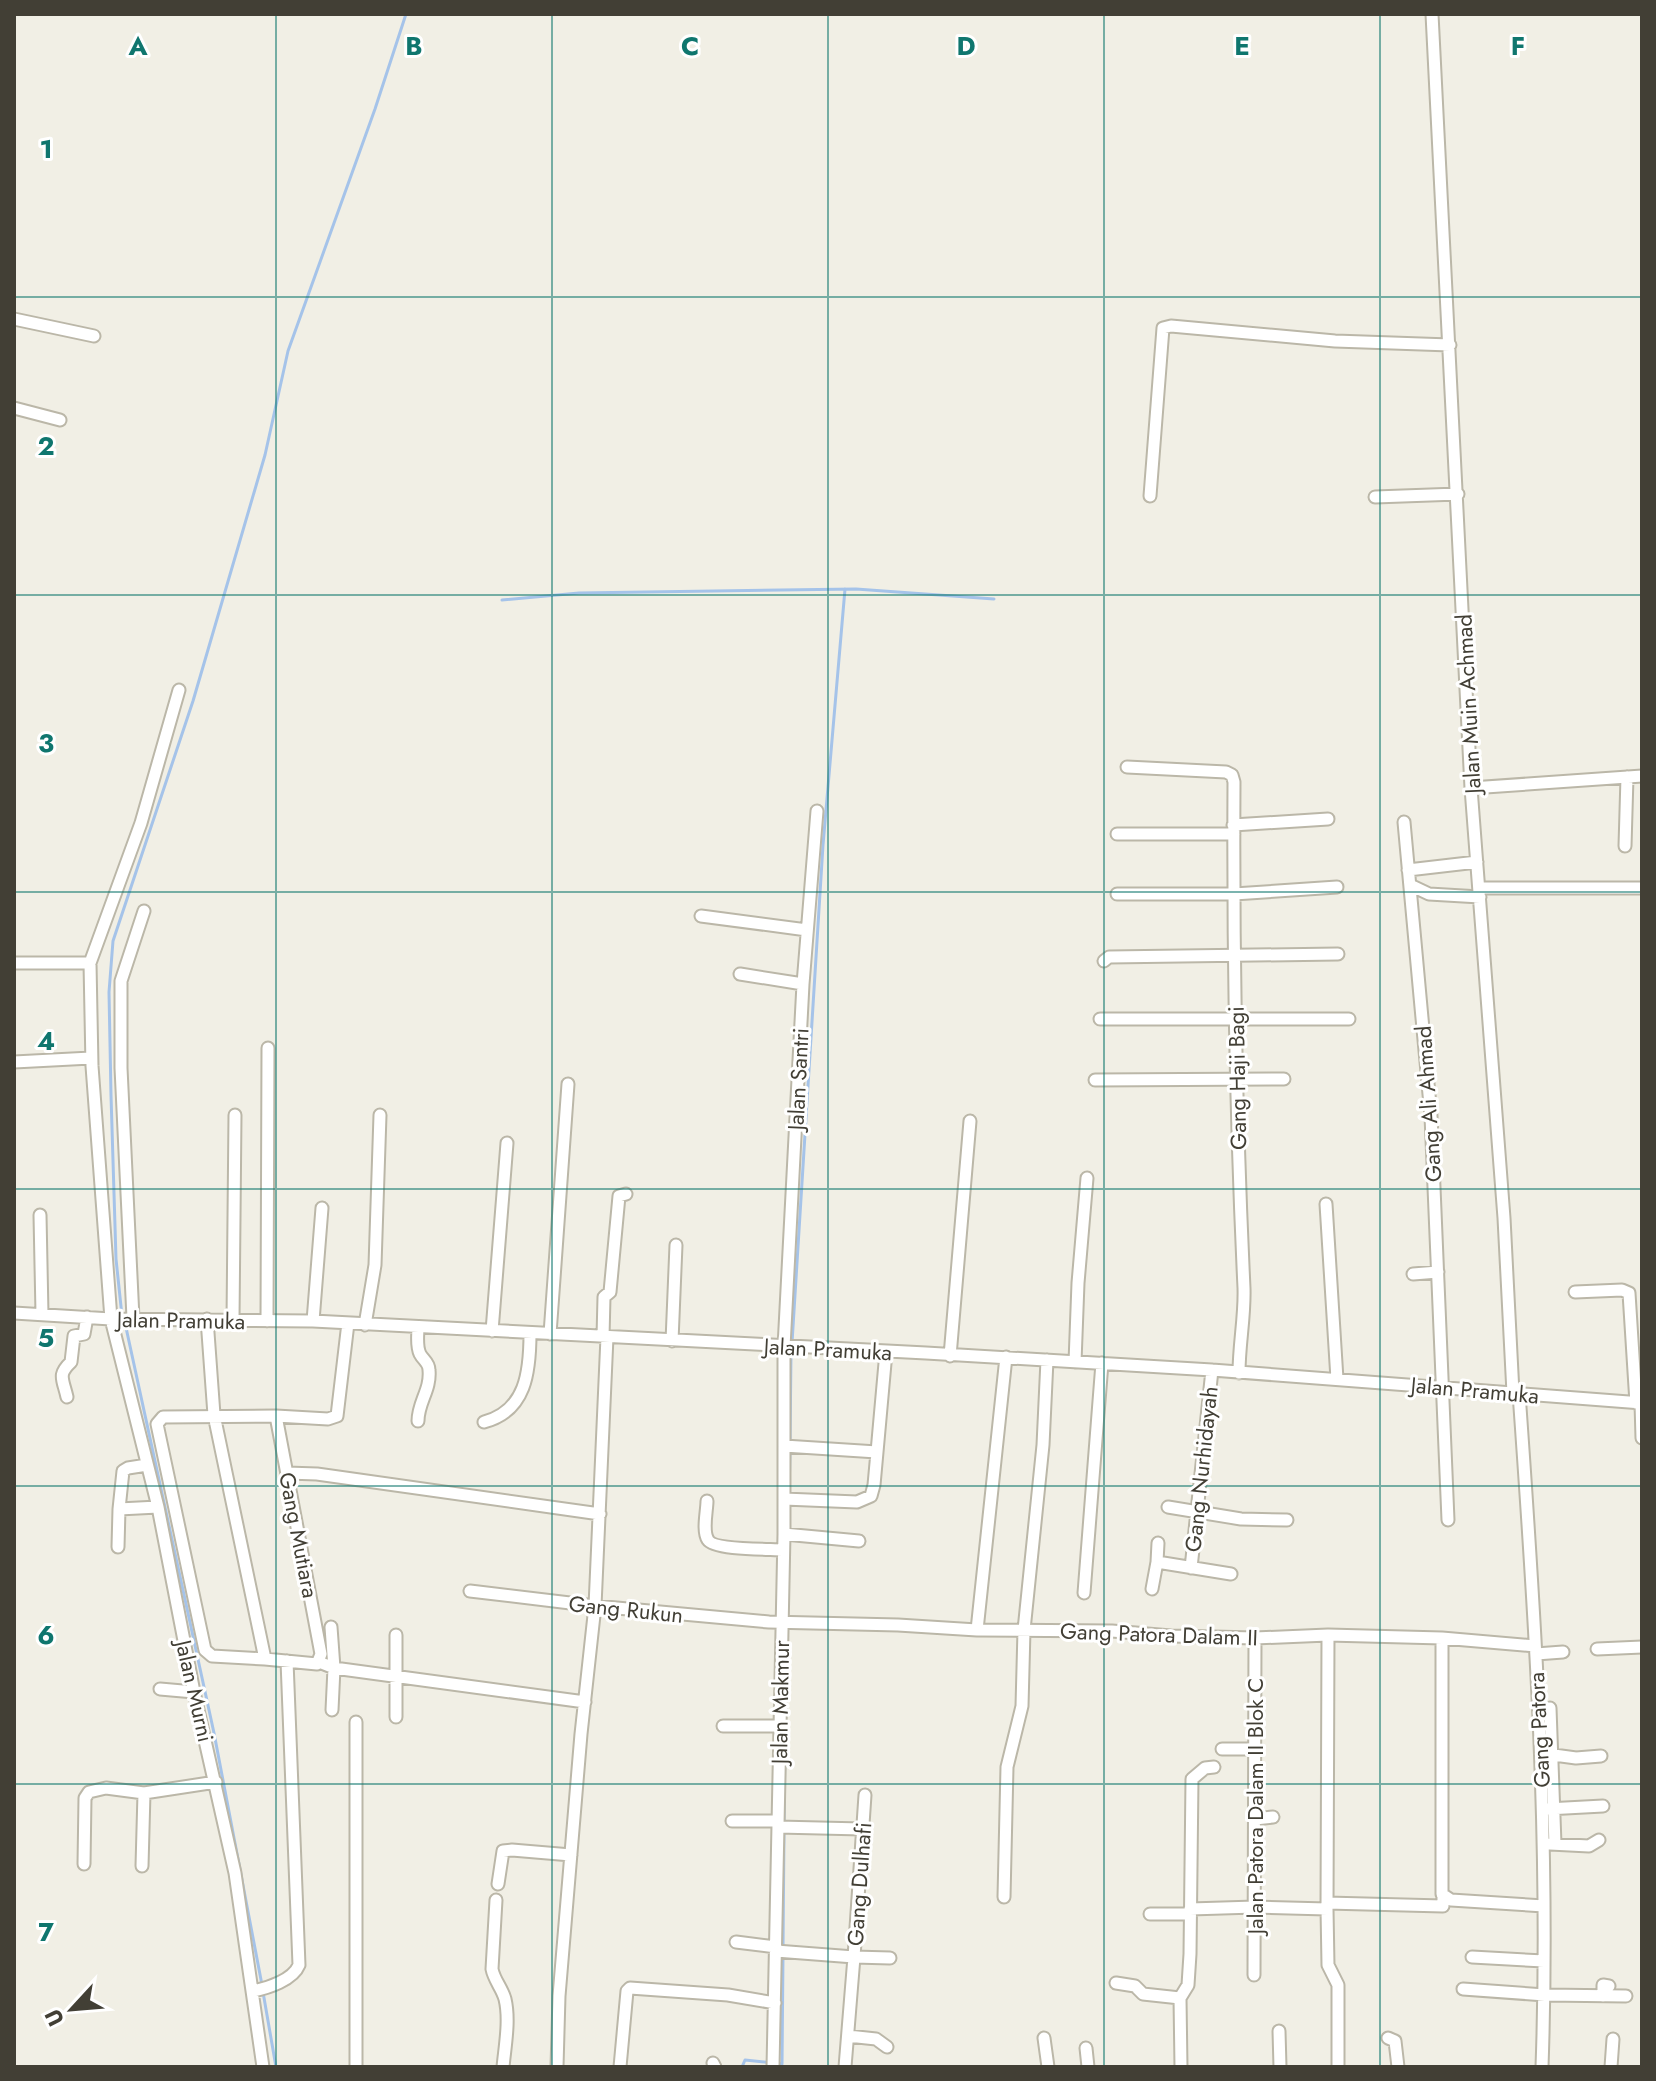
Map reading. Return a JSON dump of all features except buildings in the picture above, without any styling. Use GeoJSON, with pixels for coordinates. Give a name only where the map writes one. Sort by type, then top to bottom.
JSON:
{"type":"FeatureCollection","features":[{"type":"Feature","properties":{"kind":"street","name":"Jalan Muin Achmad"},"geometry":{"type":"LineString","coordinates":[[1432,14],[1471,788],[1516,1393]]}},
{"type":"Feature","properties":{"kind":"street"},"geometry":{"type":"LineString","coordinates":[[14,319],[94,336]]}},
{"type":"Feature","properties":{"kind":"street"},"geometry":{"type":"LineString","coordinates":[[1150,496],[1163,328],[1171,326],[1335,341],[1450,345]]}},
{"type":"Feature","properties":{"kind":"street"},"geometry":{"type":"LineString","coordinates":[[14,408],[60,420]]}},
{"type":"Feature","properties":{"kind":"street"},"geometry":{"type":"LineString","coordinates":[[1375,497],[1458,494]]}},
{"type":"Feature","properties":{"kind":"street"},"geometry":{"type":"LineString","coordinates":[[14,963],[90,963],[141,823],[179,690]]}},
{"type":"Feature","properties":{"kind":"street","name":"Gang Haji Bagi"},"geometry":{"type":"LineString","coordinates":[[1127,767],[1226,772],[1232,775],[1234,782],[1240,1255],[1244,1288],[1239,1373]]}},
{"type":"Feature","properties":{"kind":"street"},"geometry":{"type":"LineString","coordinates":[[1471,788],[1642,776]]}},
{"type":"Feature","properties":{"kind":"street"},"geometry":{"type":"LineString","coordinates":[[1625,846],[1627,777]]}},
{"type":"Feature","properties":{"kind":"street","name":"Jalan Santri"},"geometry":{"type":"LineString","coordinates":[[784,1347],[803,984],[817,811]]}},
{"type":"Feature","properties":{"kind":"street"},"geometry":{"type":"LineString","coordinates":[[1117,834],[1234,829],[1328,819]]}},
{"type":"Feature","properties":{"kind":"street","name":"Gang Ali Ahmad"},"geometry":{"type":"LineString","coordinates":[[1404,822],[1431,1116],[1448,1520]]}},
{"type":"Feature","properties":{"kind":"street"},"geometry":{"type":"LineString","coordinates":[[1408,870],[1477,862]]}},
{"type":"Feature","properties":{"kind":"street"},"geometry":{"type":"LineString","coordinates":[[1410,885],[1429,894],[1642,888]]}},
{"type":"Feature","properties":{"kind":"street"},"geometry":{"type":"LineString","coordinates":[[1117,894],[1234,894],[1337,887]]}},
{"type":"Feature","properties":{"kind":"street"},"geometry":{"type":"LineString","coordinates":[[133,1318],[121,1068],[121,981],[144,911]]}},
{"type":"Feature","properties":{"kind":"street"},"geometry":{"type":"LineString","coordinates":[[701,916],[807,930]]}},
{"type":"Feature","properties":{"kind":"street"},"geometry":{"type":"LineString","coordinates":[[1104,961],[1109,957],[1338,954]]}},
{"type":"Feature","properties":{"kind":"street","name":"Jalan Murni"},"geometry":{"type":"LineString","coordinates":[[90,963],[91,1058],[111,1319],[196,1652],[194,1692],[260,1990],[263,2067]]}},
{"type":"Feature","properties":{"kind":"street"},"geometry":{"type":"LineString","coordinates":[[740,974],[803,984]]}},
{"type":"Feature","properties":{"kind":"street"},"geometry":{"type":"LineString","coordinates":[[1100,1019],[1349,1019]]}},
{"type":"Feature","properties":{"kind":"street"},"geometry":{"type":"LineString","coordinates":[[267,1321],[268,1048]]}},
{"type":"Feature","properties":{"kind":"street"},"geometry":{"type":"LineString","coordinates":[[14,1062],[91,1058]]}},
{"type":"Feature","properties":{"kind":"street"},"geometry":{"type":"LineString","coordinates":[[1095,1080],[1284,1079]]}},
{"type":"Feature","properties":{"kind":"street"},"geometry":{"type":"LineString","coordinates":[[550,1334],[568,1084]]}},
{"type":"Feature","properties":{"kind":"street"},"geometry":{"type":"LineString","coordinates":[[233,1320],[235,1115]]}},
{"type":"Feature","properties":{"kind":"street"},"geometry":{"type":"LineString","coordinates":[[365,1325],[375,1265],[380,1115]]}},
{"type":"Feature","properties":{"kind":"street"},"geometry":{"type":"LineString","coordinates":[[950,1356],[970,1121]]}},
{"type":"Feature","properties":{"kind":"street"},"geometry":{"type":"LineString","coordinates":[[492,1331],[507,1143]]}},
{"type":"Feature","properties":{"kind":"street"},"geometry":{"type":"LineString","coordinates":[[1075,1362],[1087,1178]]}},
{"type":"Feature","properties":{"kind":"street"},"geometry":{"type":"LineString","coordinates":[[557,2067],[559,1996],[595,1606],[604,1297],[610,1292],[619,1196],[626,1194]]}},
{"type":"Feature","properties":{"kind":"street"},"geometry":{"type":"LineString","coordinates":[[1326,1204],[1337,1379]]}},
{"type":"Feature","properties":{"kind":"street"},"geometry":{"type":"LineString","coordinates":[[313,1321],[322,1208]]}},
{"type":"Feature","properties":{"kind":"street"},"geometry":{"type":"LineString","coordinates":[[40,1215],[42,1314]]}},
{"type":"Feature","properties":{"kind":"street"},"geometry":{"type":"LineString","coordinates":[[672,1341],[676,1245]]}},
{"type":"Feature","properties":{"kind":"street"},"geometry":{"type":"LineString","coordinates":[[1413,1274],[1438,1272]]}},
{"type":"Feature","properties":{"kind":"street"},"geometry":{"type":"LineString","coordinates":[[1575,1292],[1622,1290],[1629,1293],[1642,1438]]}},
{"type":"Feature","properties":{"kind":"street","name":"Jalan Pramuka"},"geometry":{"type":"LineString","coordinates":[[14,1313],[111,1319],[313,1321],[1006,1357],[1640,1403]]}},
{"type":"Feature","properties":{"kind":"street"},"geometry":{"type":"LineString","coordinates":[[67,1397],[61,1373],[71,1362],[74,1336],[86,1331],[87,1317]]}},
{"type":"Feature","properties":{"kind":"street"},"geometry":{"type":"LineString","coordinates":[[207,1319],[214,1415],[265,1659]]}},
{"type":"Feature","properties":{"kind":"street"},"geometry":{"type":"LineString","coordinates":[[348,1323],[337,1416],[328,1419],[214,1415],[163,1417],[157,1424],[196,1652],[212,1656],[319,1662],[334,1668],[585,1702]]}},
{"type":"Feature","properties":{"kind":"street"},"geometry":{"type":"LineString","coordinates":[[418,1327],[418,1348],[429,1372],[427,1393],[419,1403],[418,1421]]}},
{"type":"Feature","properties":{"kind":"street"},"geometry":{"type":"LineString","coordinates":[[484,1422],[509,1411],[523,1389],[530,1333]]}},
{"type":"Feature","properties":{"kind":"street","name":"Jalan Makmur"},"geometry":{"type":"LineString","coordinates":[[773,2064],[781,1950],[779,1726],[786,1622],[783,1550],[787,1535],[788,1499],[784,1347]]}},
{"type":"Feature","properties":{"kind":"street"},"geometry":{"type":"LineString","coordinates":[[788,1499],[857,1502],[871,1496],[886,1352]]}},
{"type":"Feature","properties":{"kind":"street"},"geometry":{"type":"LineString","coordinates":[[977,1630],[1006,1357]]}},
{"type":"Feature","properties":{"kind":"street"},"geometry":{"type":"LineString","coordinates":[[1004,1897],[1007,1767],[1022,1706],[1024,1630],[1043,1445],[1047,1360]]}},
{"type":"Feature","properties":{"kind":"street"},"geometry":{"type":"LineString","coordinates":[[1084,1593],[1102,1363]]}},
{"type":"Feature","properties":{"kind":"street","name":"Gang Nurhidayah"},"geometry":{"type":"LineString","coordinates":[[1191,1568],[1212,1370]]}},
{"type":"Feature","properties":{"kind":"street","name":"Gang Patora"},"geometry":{"type":"LineString","coordinates":[[1516,1393],[1545,1738],[1540,1762],[1548,1809],[1549,1844],[1544,1906],[1544,1961],[1548,1988],[1542,2067]]}},
{"type":"Feature","properties":{"kind":"street","name":"Gang Mutiara"},"geometry":{"type":"LineString","coordinates":[[276,1416],[320,1648],[319,1662]]}},
{"type":"Feature","properties":{"kind":"street"},"geometry":{"type":"LineString","coordinates":[[788,1446],[877,1452]]}},
{"type":"Feature","properties":{"kind":"street"},"geometry":{"type":"LineString","coordinates":[[118,1547],[123,1471],[147,1465]]}},
{"type":"Feature","properties":{"kind":"street"},"geometry":{"type":"LineString","coordinates":[[287,1473],[317,1474],[600,1514]]}},
{"type":"Feature","properties":{"kind":"street"},"geometry":{"type":"LineString","coordinates":[[707,1501],[706,1537],[709,1542],[720,1546],[783,1550]]}},
{"type":"Feature","properties":{"kind":"street"},"geometry":{"type":"LineString","coordinates":[[119,1509],[158,1507]]}},
{"type":"Feature","properties":{"kind":"street"},"geometry":{"type":"LineString","coordinates":[[1168,1507],[1241,1519],[1287,1520]]}},
{"type":"Feature","properties":{"kind":"street"},"geometry":{"type":"LineString","coordinates":[[787,1535],[859,1541]]}},
{"type":"Feature","properties":{"kind":"street"},"geometry":{"type":"LineString","coordinates":[[1152,1589],[1158,1543]]}},
{"type":"Feature","properties":{"kind":"street"},"geometry":{"type":"LineString","coordinates":[[1157,1562],[1231,1574]]}},
{"type":"Feature","properties":{"kind":"street","name":"Gang Rukun"},"geometry":{"type":"LineString","coordinates":[[470,1591],[595,1606],[786,1622]]}},
{"type":"Feature","properties":{"kind":"street","name":"Gang Patora Dalam II"},"geometry":{"type":"LineString","coordinates":[[786,1622],[1255,1638],[1328,1635],[1442,1638],[1563,1652]]}},
{"type":"Feature","properties":{"kind":"street"},"geometry":{"type":"LineString","coordinates":[[331,1627],[334,1668],[332,1710]]}},
{"type":"Feature","properties":{"kind":"street"},"geometry":{"type":"LineString","coordinates":[[396,1635],[396,1717]]}},
{"type":"Feature","properties":{"kind":"street"},"geometry":{"type":"LineString","coordinates":[[1328,1635],[1328,1965],[1336,1981],[1338,2067]]}},
{"type":"Feature","properties":{"kind":"street","name":"Jalan Patora Dalam II Blok C"},"geometry":{"type":"LineString","coordinates":[[1254,1975],[1255,1638]]}},
{"type":"Feature","properties":{"kind":"street"},"geometry":{"type":"LineString","coordinates":[[1150,1914],[1255,1907],[1443,1906],[1442,1638]]}},
{"type":"Feature","properties":{"kind":"street"},"geometry":{"type":"LineString","coordinates":[[1597,1649],[1642,1647]]}},
{"type":"Feature","properties":{"kind":"street"},"geometry":{"type":"LineString","coordinates":[[260,1990],[294,1974],[299,1965],[287,1661]]}},
{"type":"Feature","properties":{"kind":"street"},"geometry":{"type":"LineString","coordinates":[[160,1689],[194,1692]]}},
{"type":"Feature","properties":{"kind":"street"},"geometry":{"type":"LineString","coordinates":[[1550,1708],[1545,1738],[1554,1758],[1548,1809],[1603,1806]]}},
{"type":"Feature","properties":{"kind":"street"},"geometry":{"type":"LineString","coordinates":[[356,1722],[356,2067]]}},
{"type":"Feature","properties":{"kind":"street"},"geometry":{"type":"LineString","coordinates":[[723,1726],[779,1726]]}},
{"type":"Feature","properties":{"kind":"street"},"geometry":{"type":"LineString","coordinates":[[1222,1749],[1255,1749]]}},
{"type":"Feature","properties":{"kind":"street"},"geometry":{"type":"LineString","coordinates":[[1540,1762],[1554,1758],[1601,1756]]}},
{"type":"Feature","properties":{"kind":"street"},"geometry":{"type":"LineString","coordinates":[[1181,2067],[1190,1912],[1192,1779],[1205,1768],[1214,1767]]}},
{"type":"Feature","properties":{"kind":"street"},"geometry":{"type":"LineString","coordinates":[[84,1864],[85,1798],[89,1792],[106,1788],[144,1793],[216,1782]]}},
{"type":"Feature","properties":{"kind":"street"},"geometry":{"type":"LineString","coordinates":[[142,1866],[144,1793]]}},
{"type":"Feature","properties":{"kind":"street","name":"Gang Dulhafi"},"geometry":{"type":"LineString","coordinates":[[736,1942],[854,1957],[865,1795]]}},
{"type":"Feature","properties":{"kind":"street"},"geometry":{"type":"LineString","coordinates":[[1255,1819],[1273,1817]]}},
{"type":"Feature","properties":{"kind":"street"},"geometry":{"type":"LineString","coordinates":[[732,1821],[862,1829]]}},
{"type":"Feature","properties":{"kind":"street"},"geometry":{"type":"LineString","coordinates":[[1549,1844],[1589,1846],[1599,1840]]}},
{"type":"Feature","properties":{"kind":"street"},"geometry":{"type":"LineString","coordinates":[[498,1884],[503,1851],[571,1855]]}},
{"type":"Feature","properties":{"kind":"street"},"geometry":{"type":"LineString","coordinates":[[1443,1897],[1544,1906]]}},
{"type":"Feature","properties":{"kind":"street"},"geometry":{"type":"LineString","coordinates":[[496,1900],[492,1974],[503,1991],[506,2005],[503,2067]]}},
{"type":"Feature","properties":{"kind":"street"},"geometry":{"type":"LineString","coordinates":[[845,2067],[854,1957],[890,1958]]}},
{"type":"Feature","properties":{"kind":"street"},"geometry":{"type":"LineString","coordinates":[[1472,1957],[1544,1961]]}},
{"type":"Feature","properties":{"kind":"street"},"geometry":{"type":"LineString","coordinates":[[1116,1983],[1140,1990],[1183,1994]]}},
{"type":"Feature","properties":{"kind":"street"},"geometry":{"type":"LineString","coordinates":[[620,2067],[627,1991],[634,1987],[728,1995],[775,2003]]}},
{"type":"Feature","properties":{"kind":"street"},"geometry":{"type":"LineString","coordinates":[[1463,1989],[1548,1988],[1606,1991],[1626,1996]]}},
{"type":"Feature","properties":{"kind":"street"},"geometry":{"type":"LineString","coordinates":[[1279,2031],[1280,2067]]}},
{"type":"Feature","properties":{"kind":"street"},"geometry":{"type":"LineString","coordinates":[[848,2036],[876,2039],[887,2047]]}},
{"type":"Feature","properties":{"kind":"street"},"geometry":{"type":"LineString","coordinates":[[1044,2038],[1040,2051],[1048,2067]]}},
{"type":"Feature","properties":{"kind":"street"},"geometry":{"type":"LineString","coordinates":[[1388,2038],[1397,2045],[1398,2067]]}},
{"type":"Feature","properties":{"kind":"street"},"geometry":{"type":"LineString","coordinates":[[1611,2067],[1613,2039]]}},
{"type":"Feature","properties":{"kind":"street"},"geometry":{"type":"LineString","coordinates":[[1086,2048],[1088,2067]]}},
{"type":"Feature","properties":{"kind":"waterway"},"geometry":{"type":"LineString","coordinates":[[122,1316],[116,1259],[111,1095],[109,992],[113,941],[193,701],[265,455],[288,351],[406,14]]}},
{"type":"Feature","properties":{"kind":"waterway"},"geometry":{"type":"LineString","coordinates":[[792,1343],[823,845],[845,589]]}},
{"type":"Feature","properties":{"kind":"waterway"},"geometry":{"type":"LineString","coordinates":[[502,600],[579,593],[856,589],[994,599]]}},
{"type":"Feature","properties":{"kind":"waterway"},"geometry":{"type":"LineString","coordinates":[[125,1323],[214,1733],[262,1985]]}},
{"type":"Feature","properties":{"kind":"waterway"},"geometry":{"type":"LineString","coordinates":[[790,1443],[791,1351]]}},
{"type":"Feature","properties":{"kind":"waterway"},"geometry":{"type":"LineString","coordinates":[[789,1495],[790,1451]]}},
{"type":"Feature","properties":{"kind":"waterway"},"geometry":{"type":"LineString","coordinates":[[784,1823],[785,1739]]}},
{"type":"Feature","properties":{"kind":"waterway"},"geometry":{"type":"LineString","coordinates":[[783,1947],[784,1831]]}},
{"type":"Feature","properties":{"kind":"waterway"},"geometry":{"type":"LineString","coordinates":[[742,2067],[745,2060],[782,2064],[783,1955]]}},
{"type":"Feature","properties":{"kind":"waterway"},"geometry":{"type":"LineString","coordinates":[[263,1992],[276,2067]]}}]}
